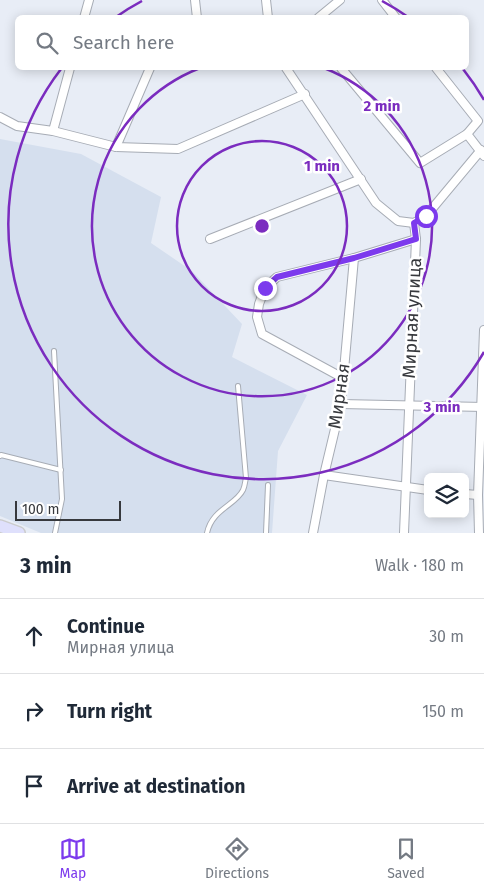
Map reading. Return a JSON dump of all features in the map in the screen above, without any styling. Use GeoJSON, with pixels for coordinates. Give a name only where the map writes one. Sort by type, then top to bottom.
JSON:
{"type":"FeatureCollection","features":[{"type":"Feature","properties":{"kind":"main road"},"geometry":{"type":"LineString","coordinates":[[0,526],[19,533]]}},
{"type":"Feature","properties":{"kind":"street"},"geometry":{"type":"LineString","coordinates":[[85,15],[89,0]]}},
{"type":"Feature","properties":{"kind":"street"},"geometry":{"type":"LineString","coordinates":[[195,0],[197,15]]}},
{"type":"Feature","properties":{"kind":"street"},"geometry":{"type":"LineString","coordinates":[[266,0],[268,15]]}},
{"type":"Feature","properties":{"kind":"street"},"geometry":{"type":"LineString","coordinates":[[322,15],[340,0]]}},
{"type":"Feature","properties":{"kind":"street"},"geometry":{"type":"LineString","coordinates":[[382,0],[394,15]]}},
{"type":"Feature","properties":{"kind":"street"},"geometry":{"type":"LineString","coordinates":[[53,131],[69,70]]}},
{"type":"Feature","properties":{"kind":"street"},"geometry":{"type":"LineString","coordinates":[[116,147],[149,70]]}},
{"type":"Feature","properties":{"kind":"street"},"geometry":{"type":"LineString","coordinates":[[287,70],[376,203],[398,221],[414,223],[426,216],[482,153],[467,134]]}},
{"type":"Feature","properties":{"kind":"street"},"geometry":{"type":"LineString","coordinates":[[343,70],[420,163],[467,134],[478,122],[438,70]]}},
{"type":"Feature","properties":{"kind":"street"},"geometry":{"type":"LineString","coordinates":[[0,117],[17,126],[53,131],[116,147],[178,149],[305,94]]}},
{"type":"Feature","properties":{"kind":"street"},"geometry":{"type":"LineString","coordinates":[[210,239],[361,179]]}},
{"type":"Feature","properties":{"kind":"street","name":"Мирная улица"},"geometry":{"type":"LineString","coordinates":[[404,533],[416,239],[414,223]]}},
{"type":"Feature","properties":{"kind":"street"},"geometry":{"type":"LineString","coordinates":[[343,378],[262,334],[257,317],[258,304],[265,288],[277,277],[354,258],[416,239]]}},
{"type":"Feature","properties":{"kind":"street","name":"Мирная"},"geometry":{"type":"LineString","coordinates":[[313,533],[324,475],[341,404],[354,258]]}},
{"type":"Feature","properties":{"kind":"street"},"geometry":{"type":"LineString","coordinates":[[479,533],[482,524],[478,495],[483,407],[484,330]]}},
{"type":"Feature","properties":{"kind":"street"},"geometry":{"type":"LineString","coordinates":[[341,404],[408,407],[483,407]]}},
{"type":"Feature","properties":{"kind":"street"},"geometry":{"type":"LineString","coordinates":[[324,475],[424,489]]}},
{"type":"Feature","properties":{"kind":"street"},"geometry":{"type":"LineString","coordinates":[[469,494],[478,495]]}},
{"type":"Feature","properties":{"kind":"lane"},"geometry":{"type":"LineString","coordinates":[[54,351],[62,499],[56,533]]}},
{"type":"Feature","properties":{"kind":"lane"},"geometry":{"type":"LineString","coordinates":[[207,533],[208,527],[218,514],[243,490],[246,478],[238,386]]}},
{"type":"Feature","properties":{"kind":"lane"},"geometry":{"type":"LineString","coordinates":[[0,456],[1,454],[61,470]]}},
{"type":"Feature","properties":{"kind":"lane"},"geometry":{"type":"LineString","coordinates":[[266,533],[268,485]]}},
{"type":"Feature","properties":{"kind":"shaded area"},"geometry":{"type":"Polygon","coordinates":[[[0,139],[81,154],[161,197],[151,243],[192,271],[242,324],[232,357],[307,395],[278,451],[272,533],[41,533],[0,516],[0,139]]]}},
{"type":"Feature","properties":{"kind":"route"},"geometry":{"type":"LineString","coordinates":[[265,288],[277,277],[354,258],[416,239],[414,223],[426,216]]}}]}
